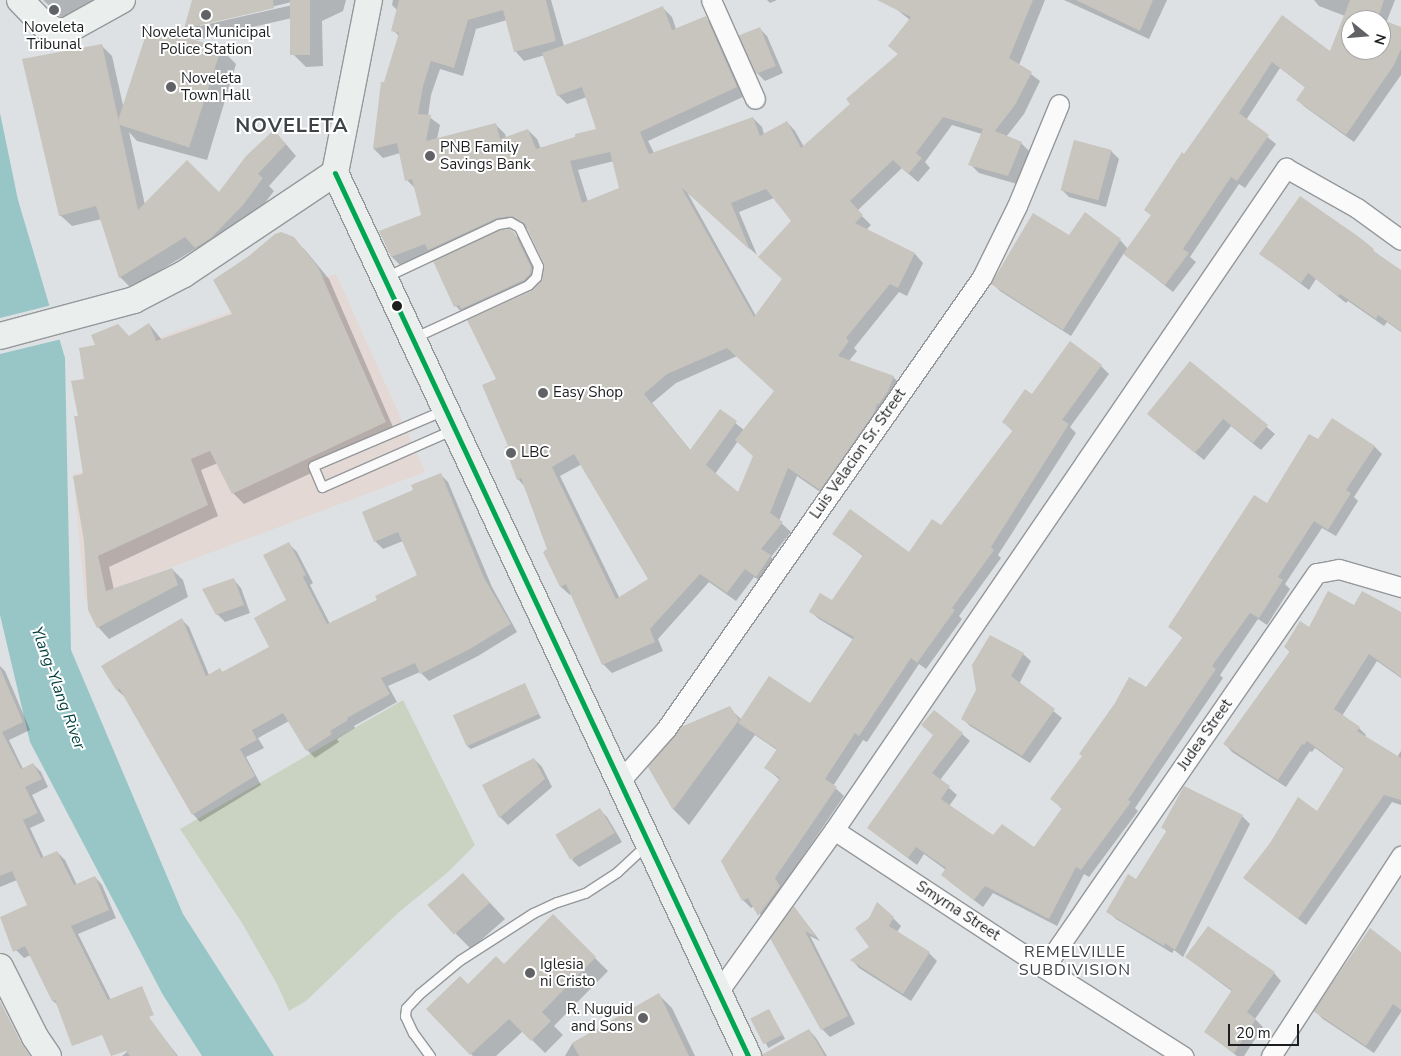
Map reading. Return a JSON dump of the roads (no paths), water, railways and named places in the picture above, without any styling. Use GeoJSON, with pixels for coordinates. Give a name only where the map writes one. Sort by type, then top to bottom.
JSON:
{"type":"FeatureCollection","features":[{"type":"Feature","properties":{"kind":"main road"},"geometry":{"type":"LineString","coordinates":[[20,0],[45,26],[57,31],[66,31],[122,0]]}},
{"type":"Feature","properties":{"kind":"main road"},"geometry":{"type":"LineString","coordinates":[[369,0],[336,173],[748,1056]]}},
{"type":"Feature","properties":{"kind":"main road"},"geometry":{"type":"LineString","coordinates":[[0,336],[134,300],[184,274],[336,173]]}},
{"type":"Feature","properties":{"kind":"main road"},"geometry":{"type":"LineString","coordinates":[[0,966],[35,1038],[48,1056]]}},
{"type":"Feature","properties":{"kind":"street"},"geometry":{"type":"LineString","coordinates":[[710,0],[755,98]]}},
{"type":"Feature","properties":{"kind":"street","name":"Luis Velacion Sr. Street"},"geometry":{"type":"LineString","coordinates":[[620,782],[666,729],[982,277],[1017,206],[1059,104]]}},
{"type":"Feature","properties":{"kind":"street"},"geometry":{"type":"LineString","coordinates":[[718,992],[834,830],[1286,168],[1357,208],[1401,240]]}},
{"type":"Feature","properties":{"kind":"street","name":"Judea Street"},"geometry":{"type":"LineString","coordinates":[[1044,968],[1317,573],[1339,569],[1400,583]]}},
{"type":"Feature","properties":{"kind":"street","name":"Smyrna Street"},"geometry":{"type":"LineString","coordinates":[[834,830],[1044,968],[1183,1056]]}},
{"type":"Feature","properties":{"kind":"street"},"geometry":{"type":"LineString","coordinates":[[1271,1056],[1401,856]]}},
{"type":"Feature","properties":{"kind":"lane"},"geometry":{"type":"LineString","coordinates":[[384,277],[498,224],[510,222],[519,227],[538,266],[536,277],[528,285],[413,338]]}},
{"type":"Feature","properties":{"kind":"lane"},"geometry":{"type":"LineString","coordinates":[[450,419],[322,487],[313,466],[450,419]]}},
{"type":"Feature","properties":{"kind":"lane"},"geometry":{"type":"LineString","coordinates":[[430,1056],[413,1033],[404,1016],[406,1008],[419,994],[460,960],[533,913],[556,902],[585,893],[618,872],[648,844]]}},
{"type":"Feature","properties":{"kind":"water","name":"Ylang-Ylang River"},"geometry":{"type":"Polygon","coordinates":[[[0,113],[18,200],[65,358],[71,650],[183,914],[274,1056],[202,1056],[163,995],[30,742],[0,615],[0,113]]]}},
{"type":"Feature","properties":{"kind":"place","name":"Noveleta Tribunal"},"geometry":{"type":"Point","coordinates":[54,10]}},
{"type":"Feature","properties":{"kind":"place","name":"Noveleta Municipal Police Station"},"geometry":{"type":"Point","coordinates":[206,15]}},
{"type":"Feature","properties":{"kind":"place","name":"Noveleta Town Hall"},"geometry":{"type":"Point","coordinates":[171,87]}},
{"type":"Feature","properties":{"kind":"place","name":"PNB Family Savings Bank"},"geometry":{"type":"Point","coordinates":[430,156]}},
{"type":"Feature","properties":{"kind":"place","name":"Easy Shop"},"geometry":{"type":"Point","coordinates":[543,393]}},
{"type":"Feature","properties":{"kind":"place","name":"LBC"},"geometry":{"type":"Point","coordinates":[511,453]}},
{"type":"Feature","properties":{"kind":"place","name":"Iglesia ni Cristo"},"geometry":{"type":"Point","coordinates":[530,973]}},
{"type":"Feature","properties":{"kind":"place","name":"R. Nuguid and Sons"},"geometry":{"type":"Point","coordinates":[643,1018]}},
{"type":"Feature","properties":{"kind":"district","name":"NOVELETA"},"geometry":{"type":"Point","coordinates":[292,125]}},
{"type":"Feature","properties":{"kind":"district","name":"REMELVILLE SUBDIVISION"},"geometry":{"type":"Point","coordinates":[1075,961]}}]}
